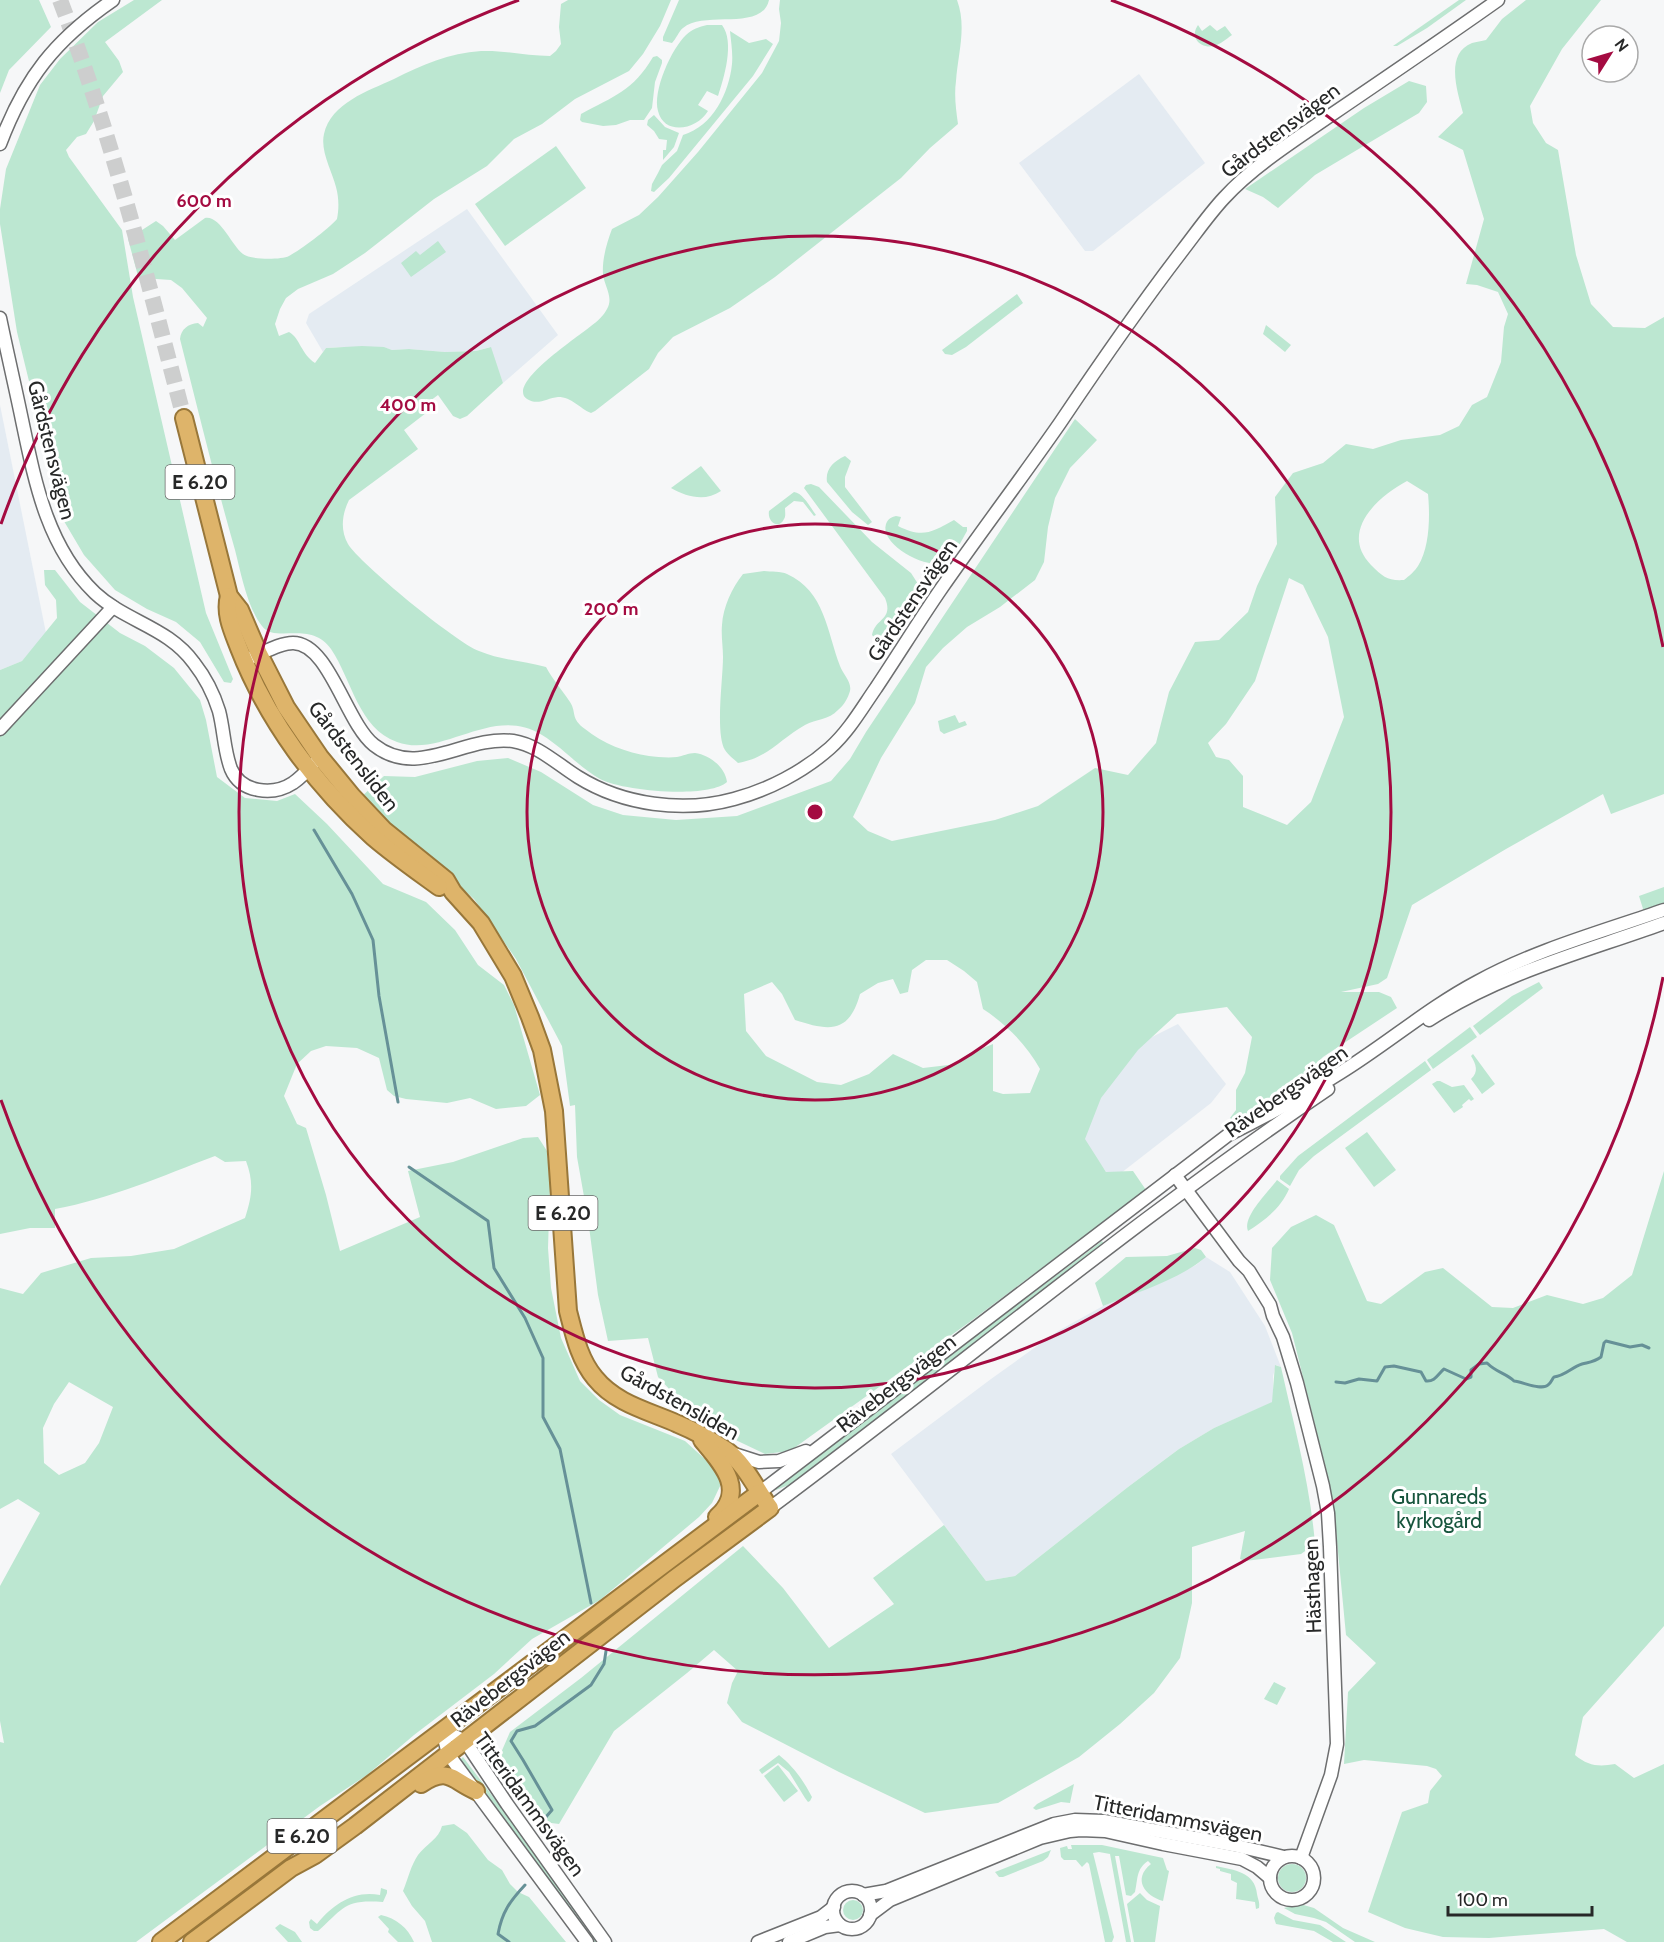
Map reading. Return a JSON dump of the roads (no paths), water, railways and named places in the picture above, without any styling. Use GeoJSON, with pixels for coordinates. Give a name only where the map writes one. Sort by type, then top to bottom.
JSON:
{"type":"FeatureCollection","features":[{"type":"Feature","properties":{"kind":"highway","name":"Gårdstensliden"},"geometry":{"type":"LineString","coordinates":[[184,418],[229,596],[240,610],[251,658],[286,707],[315,763],[391,836],[446,880],[453,892],[481,923],[505,961],[530,1017],[542,1050],[554,1111],[568,1311],[575,1340],[583,1358],[595,1378],[630,1405],[696,1432],[729,1452],[741,1465],[770,1508]]}},
{"type":"Feature","properties":{"kind":"highway","name":"E 6.20"},"geometry":{"type":"LineString","coordinates":[[692,1544],[724,1511],[731,1500],[732,1493],[731,1484],[719,1463],[696,1432]]}},
{"type":"Feature","properties":{"kind":"highway","name":"Rävebergsvägen"},"geometry":{"type":"LineString","coordinates":[[161,1942],[759,1493]]}},
{"type":"Feature","properties":{"kind":"highway","name":"Rävebergsvägen"},"geometry":{"type":"LineString","coordinates":[[192,1942],[383,1804],[668,1583],[770,1508]]}},
{"type":"Feature","properties":{"kind":"highway"},"geometry":{"type":"LineString","coordinates":[[383,1804],[395,1801],[433,1776],[455,1778],[462,1785],[476,1791]]}},
{"type":"Feature","properties":{"kind":"street"},"geometry":{"type":"LineString","coordinates":[[0,144],[12,113],[36,71],[87,18],[113,0]]}},
{"type":"Feature","properties":{"kind":"street","name":"Gårdstensvägen"},"geometry":{"type":"LineString","coordinates":[[251,658],[287,643],[296,642],[309,647],[320,658],[365,736],[375,746],[404,758],[417,759],[438,755],[471,744],[493,740],[514,741],[529,745],[548,755],[562,767],[588,783],[610,793],[650,804],[699,806],[731,800],[774,785],[831,747],[852,723],[943,586],[1043,448],[1141,304],[1226,195],[1261,165],[1302,135],[1498,0]]}},
{"type":"Feature","properties":{"kind":"street","name":"Gårdstensvägen"},"geometry":{"type":"LineString","coordinates":[[0,318],[46,520],[59,545],[82,579],[113,607],[164,634],[184,650],[194,662],[219,712],[232,771],[243,784],[264,792],[273,790],[292,784],[315,763]]}},
{"type":"Feature","properties":{"kind":"street"},"geometry":{"type":"LineString","coordinates":[[0,729],[113,607]]}},
{"type":"Feature","properties":{"kind":"street","name":"Rävebergsvägen"},"geometry":{"type":"LineString","coordinates":[[759,1493],[1228,1135],[1341,1073],[1445,1000],[1478,981],[1515,962],[1664,910]]}},
{"type":"Feature","properties":{"kind":"street","name":"Rävebergsvägen"},"geometry":{"type":"LineString","coordinates":[[770,1508],[1186,1190],[1279,1122],[1437,1015],[1500,982],[1529,970],[1664,923]]}},
{"type":"Feature","properties":{"kind":"street","name":"Hästhagen"},"geometry":{"type":"LineString","coordinates":[[1175,1175],[1239,1262],[1244,1275],[1273,1316],[1290,1358],[1328,1513],[1337,1744],[1331,1775],[1300,1858]]}},
{"type":"Feature","properties":{"kind":"street","name":"Rävebergsvägen"},"geometry":{"type":"LineString","coordinates":[[729,1452],[759,1462],[779,1461],[826,1442]]}},
{"type":"Feature","properties":{"kind":"street","name":"Titteridammsvägen"},"geometry":{"type":"LineString","coordinates":[[442,1730],[465,1741],[605,1942]]}},
{"type":"Feature","properties":{"kind":"street","name":"Titteridammsvägen"},"geometry":{"type":"LineString","coordinates":[[442,1730],[448,1754],[586,1942]]}},
{"type":"Feature","properties":{"kind":"street","name":"Titteridammsvägen"},"geometry":{"type":"LineString","coordinates":[[863,1895],[886,1891],[1054,1824],[1075,1820],[1104,1821],[1284,1857]]}},
{"type":"Feature","properties":{"kind":"street","name":"Titteridammsvägen"},"geometry":{"type":"LineString","coordinates":[[870,1915],[890,1900],[1040,1838],[1070,1831],[1105,1831],[1242,1859],[1257,1867],[1270,1878]]}},
{"type":"Feature","properties":{"kind":"street"},"geometry":{"type":"LineString","coordinates":[[1284,1857],[1300,1858],[1309,1864],[1314,1875],[1312,1886],[1305,1896],[1293,1900],[1282,1898],[1274,1891],[1270,1878],[1273,1867],[1284,1857]]}},
{"type":"Feature","properties":{"kind":"street"},"geometry":{"type":"LineString","coordinates":[[856,1892],[863,1895],[870,1904],[870,1915],[865,1924],[857,1929],[849,1929],[840,1925],[835,1917],[834,1907],[837,1898],[845,1893],[856,1892]]}},
{"type":"Feature","properties":{"kind":"street"},"geometry":{"type":"LineString","coordinates":[[758,1942],[821,1917],[834,1907]]}},
{"type":"Feature","properties":{"kind":"street"},"geometry":{"type":"LineString","coordinates":[[789,1942],[825,1928],[840,1925]]}},
{"type":"Feature","properties":{"kind":"waterway"},"geometry":{"type":"LineString","coordinates":[[314,830],[352,894],[373,940],[379,996],[398,1102]]}},
{"type":"Feature","properties":{"kind":"waterway"},"geometry":{"type":"LineString","coordinates":[[409,1167],[488,1221],[494,1268],[525,1318],[543,1358],[543,1417],[560,1449],[591,1603]]}},
{"type":"Feature","properties":{"kind":"waterway"},"geometry":{"type":"LineString","coordinates":[[1336,1382],[1345,1383],[1359,1379],[1377,1381],[1385,1367],[1394,1366],[1421,1372],[1426,1381],[1434,1379],[1444,1369],[1466,1379],[1471,1377],[1471,1370],[1479,1364],[1487,1363],[1514,1381],[1545,1387],[1554,1377],[1601,1357],[1606,1341],[1630,1347],[1642,1345],[1649,1348]]}},
{"type":"Feature","properties":{"kind":"waterway"},"geometry":{"type":"LineString","coordinates":[[539,1825],[552,1810],[511,1741],[517,1731],[535,1726],[591,1685],[604,1664],[606,1651]]}},
{"type":"Feature","properties":{"kind":"waterway"},"geometry":{"type":"LineString","coordinates":[[509,1942],[498,1934],[500,1926],[507,1907],[525,1885]]}},
{"type":"Feature","properties":{"kind":"tunnel"},"geometry":{"type":"LineString","coordinates":[[60,0],[112,155],[184,418]]}},
{"type":"Feature","properties":{"kind":"park label","name":"Gunnareds kyrkogård"},"geometry":{"type":"Point","coordinates":[1439,1508]}}]}
